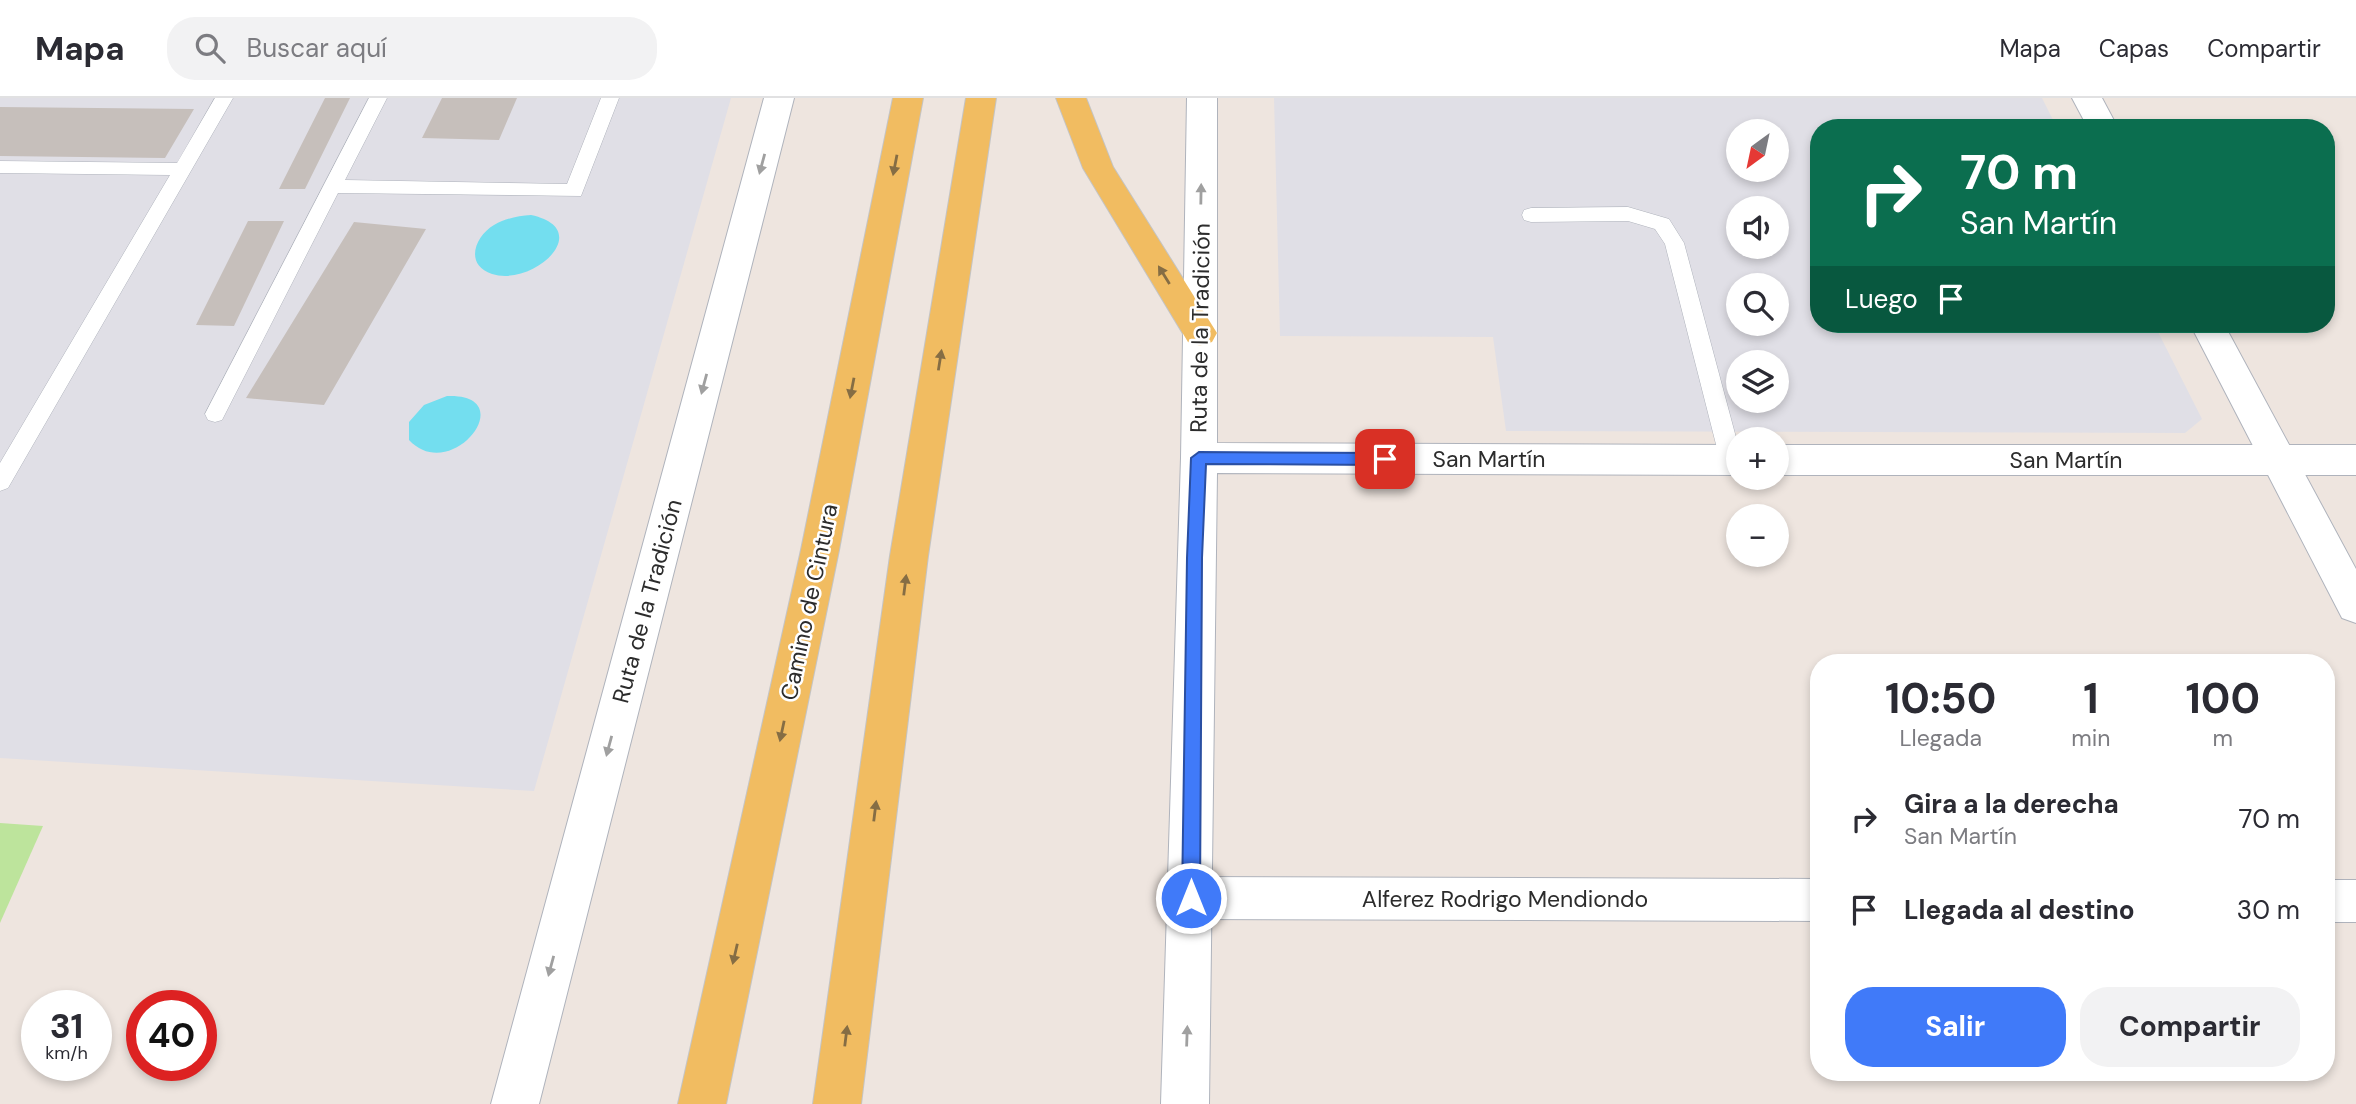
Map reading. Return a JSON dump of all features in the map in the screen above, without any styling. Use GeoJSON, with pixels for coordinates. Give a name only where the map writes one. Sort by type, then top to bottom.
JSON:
{"type":"FeatureCollection","features":[{"type":"Feature","properties":{"kind":"main road","name":"Camino de Cintura"},"geometry":{"type":"LineString","coordinates":[[702,1104],[820,550],[908,98]]}},
{"type":"Feature","properties":{"kind":"main road"},"geometry":{"type":"LineString","coordinates":[[837,1104],[909,556],[981,98]]}},
{"type":"Feature","properties":{"kind":"main road"},"geometry":{"type":"LineString","coordinates":[[1071,98],[1098,168],[1200,333]]}},
{"type":"Feature","properties":{"kind":"street","name":"Ruta de la Tradición"},"geometry":{"type":"LineString","coordinates":[[515,1104],[779,98]]}},
{"type":"Feature","properties":{"kind":"street","name":"Ruta de la Tradición"},"geometry":{"type":"LineString","coordinates":[[1185,1104],[1199,458],[1202,98]]}},
{"type":"Feature","properties":{"kind":"street"},"geometry":{"type":"LineString","coordinates":[[2087,98],[2098,119]]}},
{"type":"Feature","properties":{"kind":"street"},"geometry":{"type":"LineString","coordinates":[[2212,333],[2356,606]]}},
{"type":"Feature","properties":{"kind":"street","name":"San Martín"},"geometry":{"type":"LineString","coordinates":[[1199,458],[1726,460]]}},
{"type":"Feature","properties":{"kind":"street","name":"San Martín"},"geometry":{"type":"LineString","coordinates":[[1789,460],[2356,460]]}},
{"type":"Feature","properties":{"kind":"street","name":"Alferez Rodrigo Mendiondo"},"geometry":{"type":"LineString","coordinates":[[1191,898],[1810,900]]}},
{"type":"Feature","properties":{"kind":"street"},"geometry":{"type":"LineString","coordinates":[[2335,901],[2356,901]]}},
{"type":"Feature","properties":{"kind":"lane"},"geometry":{"type":"LineString","coordinates":[[2,474],[224,98]]}},
{"type":"Feature","properties":{"kind":"lane"},"geometry":{"type":"LineString","coordinates":[[215,414],[379,98]]}},
{"type":"Feature","properties":{"kind":"lane"},"geometry":{"type":"LineString","coordinates":[[333,186],[574,191],[610,98]]}},
{"type":"Feature","properties":{"kind":"lane"},"geometry":{"type":"LineString","coordinates":[[0,167],[183,169]]}},
{"type":"Feature","properties":{"kind":"lane"},"geometry":{"type":"LineString","coordinates":[[1531,215],[1628,214],[1662,225],[1674,243],[1726,428]]}},
{"type":"Feature","properties":{"kind":"shaded area"},"geometry":{"type":"Polygon","coordinates":[[[0,98],[731,98],[534,791],[0,758],[0,98]]]}},
{"type":"Feature","properties":{"kind":"shaded area"},"geometry":{"type":"Polygon","coordinates":[[[1274,98],[2042,98],[2052,119],[1810,119],[1810,333],[2159,333],[2202,419],[2185,433],[1789,432],[1789,427],[1726,427],[1726,432],[1506,431],[1493,337],[1280,336],[1274,98]]]}},
{"type":"Feature","properties":{"kind":"green space"},"geometry":{"type":"Polygon","coordinates":[[[0,823],[43,826],[0,923],[0,823]]]}},
{"type":"Feature","properties":{"kind":"water"},"geometry":{"type":"Polygon","coordinates":[[[531,215],[550,222],[558,232],[558,243],[552,255],[540,265],[508,276],[483,270],[475,257],[475,250],[487,230],[503,221],[531,215]]]}},
{"type":"Feature","properties":{"kind":"water"},"geometry":{"type":"Polygon","coordinates":[[[447,396],[469,399],[479,408],[480,421],[473,434],[460,446],[444,452],[426,451],[409,440],[409,422],[424,405],[447,396]]]}},
{"type":"Feature","properties":{"kind":"building"},"geometry":{"type":"Polygon","coordinates":[[[325,98],[350,98],[305,189],[279,189],[325,98]]]}},
{"type":"Feature","properties":{"kind":"building"},"geometry":{"type":"Polygon","coordinates":[[[442,98],[517,98],[499,140],[422,138],[442,98]]]}},
{"type":"Feature","properties":{"kind":"building"},"geometry":{"type":"Polygon","coordinates":[[[0,107],[194,109],[165,158],[0,156],[0,107]]]}},
{"type":"Feature","properties":{"kind":"building"},"geometry":{"type":"Polygon","coordinates":[[[248,221],[284,221],[234,326],[196,325],[248,221]]]}},
{"type":"Feature","properties":{"kind":"building"},"geometry":{"type":"Polygon","coordinates":[[[354,222],[426,229],[324,405],[246,398],[354,222]]]}},
{"type":"Feature","properties":{"kind":"route"},"geometry":{"type":"LineString","coordinates":[[1191,898],[1195,558],[1199,458],[1385,459]]}}]}
